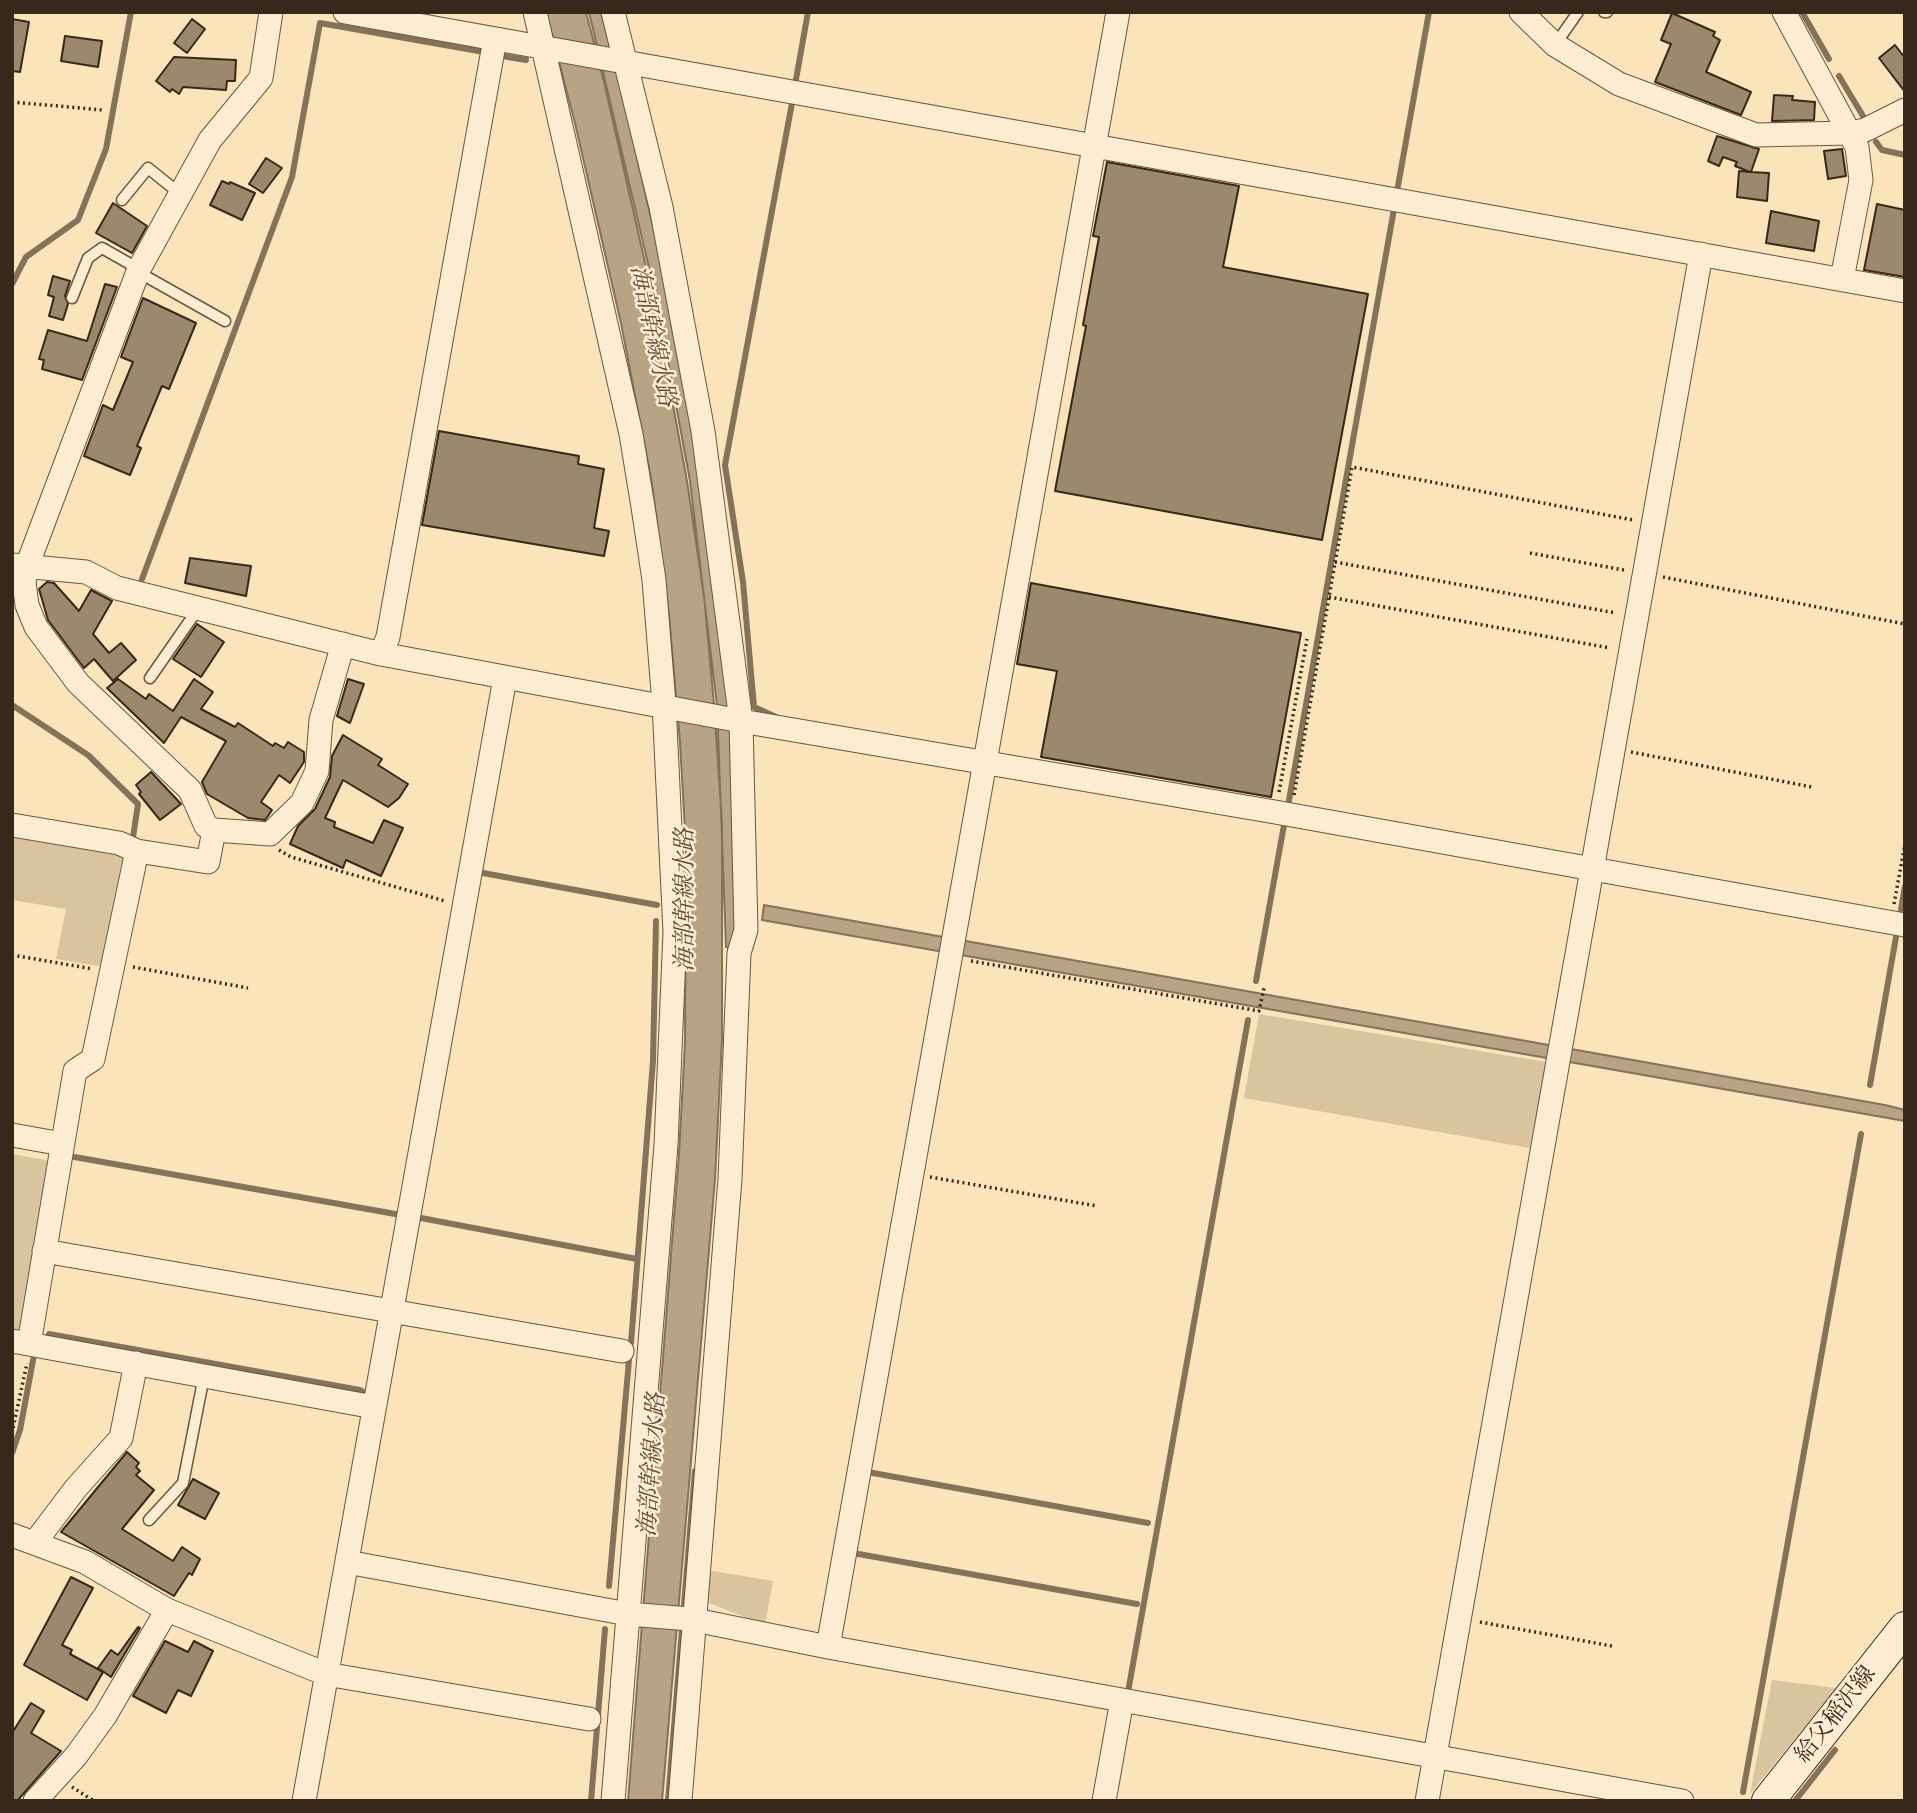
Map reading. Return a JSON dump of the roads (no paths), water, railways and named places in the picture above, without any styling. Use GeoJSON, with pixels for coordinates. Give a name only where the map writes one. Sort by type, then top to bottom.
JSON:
{"type":"FeatureCollection","features":[{"type":"Feature","properties":{"kind":"main road","name":"給父稲沢線"},"geometry":{"type":"LineString","coordinates":[[1768,1801],[1905,1628]]}},
{"type":"Feature","properties":{"kind":"street"},"geometry":{"type":"LineString","coordinates":[[271,12],[261,78],[210,140],[139,270],[20,565],[27,605],[36,627],[78,683],[190,790],[206,826],[214,830],[270,834],[302,803],[317,771],[321,720],[343,644]]}},
{"type":"Feature","properties":{"kind":"street"},"geometry":{"type":"LineString","coordinates":[[345,12],[1905,291]]}},
{"type":"Feature","properties":{"kind":"street"},"geometry":{"type":"LineString","coordinates":[[535,12],[550,48],[631,434],[654,580],[664,704],[675,932],[666,1145],[613,1801]]}},
{"type":"Feature","properties":{"kind":"street"},"geometry":{"type":"LineString","coordinates":[[613,12],[660,207],[703,432],[739,720],[746,930],[739,953],[730,1179],[680,1801]]}},
{"type":"Feature","properties":{"kind":"street"},"geometry":{"type":"LineString","coordinates":[[828,1647],[1118,12]]}},
{"type":"Feature","properties":{"kind":"street"},"geometry":{"type":"LineString","coordinates":[[1521,12],[1555,45],[1619,84],[1756,135],[1850,133],[1865,130],[1905,110]]}},
{"type":"Feature","properties":{"kind":"street"},"geometry":{"type":"LineString","coordinates":[[1784,12],[1857,147],[1861,180],[1842,279]]}},
{"type":"Feature","properties":{"kind":"street"},"geometry":{"type":"LineString","coordinates":[[381,654],[388,637],[495,39]]}},
{"type":"Feature","properties":{"kind":"street"},"geometry":{"type":"LineString","coordinates":[[1427,1801],[1701,254]]}},
{"type":"Feature","properties":{"kind":"street"},"geometry":{"type":"LineString","coordinates":[[20,565],[86,572],[117,588],[381,654],[505,678],[1283,813],[1898,924]]}},
{"type":"Feature","properties":{"kind":"street"},"geometry":{"type":"LineString","coordinates":[[304,1801],[505,678]]}},
{"type":"Feature","properties":{"kind":"street"},"geometry":{"type":"LineString","coordinates":[[12,825],[119,843],[137,851],[208,862],[214,830]]}},
{"type":"Feature","properties":{"kind":"street"},"geometry":{"type":"LineString","coordinates":[[137,851],[93,1059],[75,1071],[44,1251],[24,1343],[374,1407]]}},
{"type":"Feature","properties":{"kind":"street"},"geometry":{"type":"LineString","coordinates":[[12,1135],[62,1144]]}},
{"type":"Feature","properties":{"kind":"street"},"geometry":{"type":"LineString","coordinates":[[44,1251],[622,1351]]}},
{"type":"Feature","properties":{"kind":"street"},"geometry":{"type":"LineString","coordinates":[[36,1541],[76,1488],[121,1438],[136,1363]]}},
{"type":"Feature","properties":{"kind":"street"},"geometry":{"type":"LineString","coordinates":[[12,1535],[36,1541],[85,1562],[167,1610],[327,1674],[589,1719]]}},
{"type":"Feature","properties":{"kind":"street"},"geometry":{"type":"LineString","coordinates":[[346,1562],[628,1614],[693,1620],[828,1647],[1682,1801]]}},
{"type":"Feature","properties":{"kind":"street"},"geometry":{"type":"LineString","coordinates":[[35,1801],[76,1756],[105,1716],[167,1610]]}},
{"type":"Feature","properties":{"kind":"street"},"geometry":{"type":"LineString","coordinates":[[1104,1801],[1122,1700]]}},
{"type":"Feature","properties":{"kind":"lane"},"geometry":{"type":"LineString","coordinates":[[1555,45],[1578,12]]}},
{"type":"Feature","properties":{"kind":"lane"},"geometry":{"type":"LineString","coordinates":[[122,200],[148,168],[179,193]]}},
{"type":"Feature","properties":{"kind":"lane"},"geometry":{"type":"LineString","coordinates":[[72,298],[88,258],[102,248],[225,321]]}},
{"type":"Feature","properties":{"kind":"lane"},"geometry":{"type":"LineString","coordinates":[[150,678],[199,608]]}},
{"type":"Feature","properties":{"kind":"lane"},"geometry":{"type":"LineString","coordinates":[[149,1520],[183,1483],[204,1376]]}},
{"type":"Feature","properties":{"kind":"water","name":"海部幹線水路"},"geometry":{"type":"Polygon","coordinates":[[[546,12],[586,12],[654,302],[687,481],[704,596],[722,823],[722,1039],[715,1179],[662,1801],[628,1801],[679,1154],[685,1043],[686,847],[680,742],[669,615],[652,484],[621,323],[575,123],[546,12]]]}},
{"type":"Feature","properties":{"kind":"water"},"geometry":{"type":"Polygon","coordinates":[[[589,12],[601,12],[619,81],[669,295],[702,475],[730,701],[739,912],[732,947],[726,947],[717,705],[690,481],[657,302],[589,12]]]}},
{"type":"Feature","properties":{"kind":"water"},"geometry":{"type":"Polygon","coordinates":[[[764,905],[1885,1105],[1905,1110],[1905,1121],[762,920],[764,905]]]}},
{"type":"Feature","properties":{"kind":"waterway"},"geometry":{"type":"LineString","coordinates":[[12,284],[26,257],[78,220],[106,149],[131,12]]}},
{"type":"Feature","properties":{"kind":"waterway"},"geometry":{"type":"LineString","coordinates":[[795,85],[808,12]]}},
{"type":"Feature","properties":{"kind":"waterway"},"geometry":{"type":"LineString","coordinates":[[1398,186],[1429,12]]}},
{"type":"Feature","properties":{"kind":"waterway"},"geometry":{"type":"LineString","coordinates":[[1802,12],[1829,59]]}},
{"type":"Feature","properties":{"kind":"waterway"},"geometry":{"type":"LineString","coordinates":[[142,579],[292,177],[320,23],[484,52]]}},
{"type":"Feature","properties":{"kind":"waterway"},"geometry":{"type":"LineString","coordinates":[[502,56],[526,60]]}},
{"type":"Feature","properties":{"kind":"waterway"},"geometry":{"type":"LineString","coordinates":[[1839,76],[1863,116]]}},
{"type":"Feature","properties":{"kind":"waterway"},"geometry":{"type":"LineString","coordinates":[[776,717],[754,707],[743,582],[725,465],[792,103]]}},
{"type":"Feature","properties":{"kind":"waterway"},"geometry":{"type":"LineString","coordinates":[[1876,142],[1882,150],[1905,155]]}},
{"type":"Feature","properties":{"kind":"waterway"},"geometry":{"type":"LineString","coordinates":[[1288,806],[1394,209]]}},
{"type":"Feature","properties":{"kind":"waterway"},"geometry":{"type":"LineString","coordinates":[[12,705],[88,755],[138,804],[132,844]]}},
{"type":"Feature","properties":{"kind":"waterway"},"geometry":{"type":"LineString","coordinates":[[1256,981],[1284,825]]}},
{"type":"Feature","properties":{"kind":"waterway"},"geometry":{"type":"LineString","coordinates":[[483,873],[657,905]]}},
{"type":"Feature","properties":{"kind":"waterway"},"geometry":{"type":"LineString","coordinates":[[1901,909],[1905,886]]}},
{"type":"Feature","properties":{"kind":"waterway"},"geometry":{"type":"LineString","coordinates":[[631,1343],[653,1061],[656,921]]}},
{"type":"Feature","properties":{"kind":"waterway"},"geometry":{"type":"LineString","coordinates":[[1870,1085],[1896,937]]}},
{"type":"Feature","properties":{"kind":"waterway"},"geometry":{"type":"LineString","coordinates":[[1128,1692],[1248,1020]]}},
{"type":"Feature","properties":{"kind":"waterway"},"geometry":{"type":"LineString","coordinates":[[1743,1792],[1861,1134]]}},
{"type":"Feature","properties":{"kind":"waterway"},"geometry":{"type":"LineString","coordinates":[[69,1156],[401,1215]]}},
{"type":"Feature","properties":{"kind":"waterway"},"geometry":{"type":"LineString","coordinates":[[421,1218],[637,1259]]}},
{"type":"Feature","properties":{"kind":"waterway"},"geometry":{"type":"LineString","coordinates":[[49,1334],[360,1390],[367,1394]]}},
{"type":"Feature","properties":{"kind":"waterway"},"geometry":{"type":"LineString","coordinates":[[12,1453],[20,1430],[34,1355]]}},
{"type":"Feature","properties":{"kind":"waterway"},"geometry":{"type":"LineString","coordinates":[[609,1586],[629,1360]]}},
{"type":"Feature","properties":{"kind":"waterway"},"geometry":{"type":"LineString","coordinates":[[668,1801],[695,1471]]}},
{"type":"Feature","properties":{"kind":"waterway"},"geometry":{"type":"LineString","coordinates":[[873,1473],[1148,1523]]}},
{"type":"Feature","properties":{"kind":"waterway"},"geometry":{"type":"LineString","coordinates":[[853,1553],[1137,1604]]}},
{"type":"Feature","properties":{"kind":"waterway"},"geometry":{"type":"LineString","coordinates":[[591,1801],[605,1629]]}},
{"type":"Feature","properties":{"kind":"waterway"},"geometry":{"type":"LineString","coordinates":[[1795,1801],[1835,1750]]}}]}
